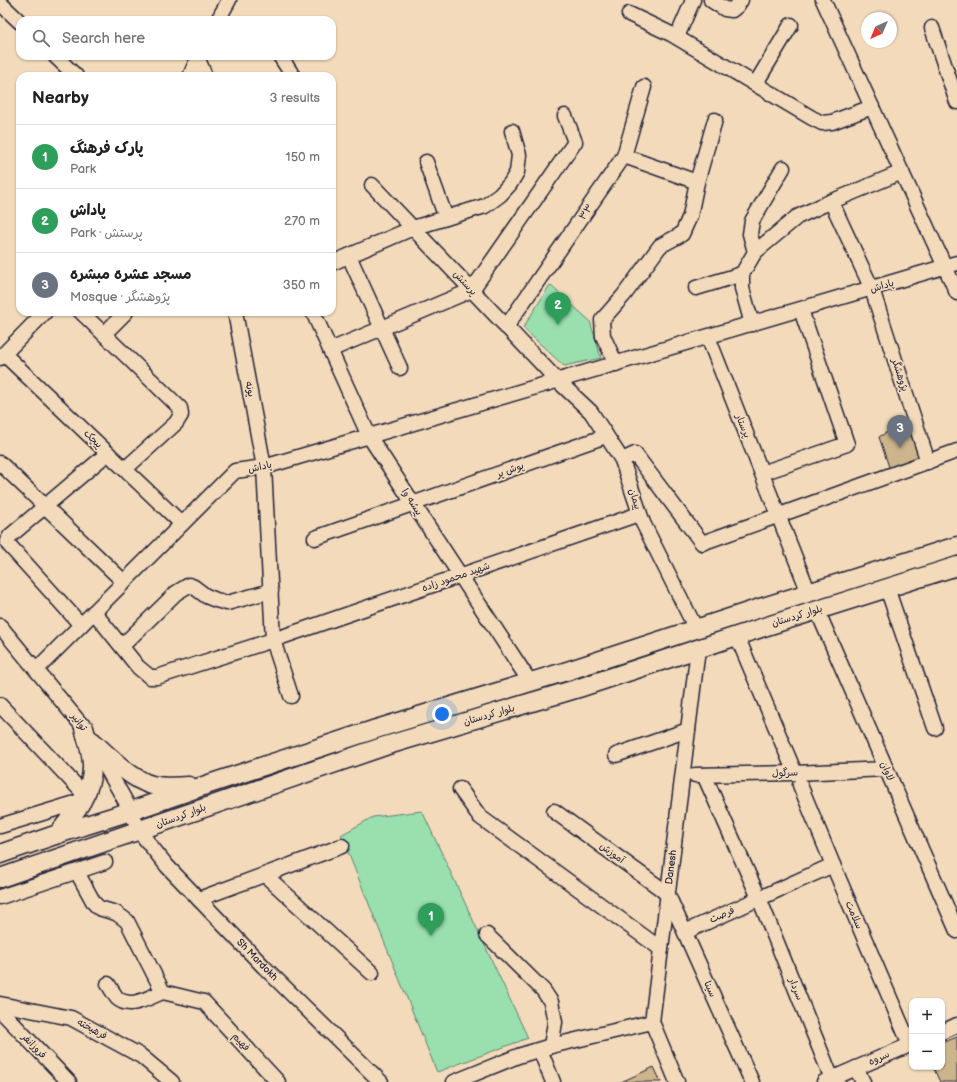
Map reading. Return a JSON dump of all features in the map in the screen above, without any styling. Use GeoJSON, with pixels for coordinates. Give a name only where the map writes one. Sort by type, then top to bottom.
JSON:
{"type":"FeatureCollection","features":[{"type":"Feature","properties":{"kind":"main road","name":"بلوار کردستان"},"geometry":{"type":"LineString","coordinates":[[0,854],[376,729],[530,682],[957,546]]}},
{"type":"Feature","properties":{"kind":"main road","name":"بلوار کردستان"},"geometry":{"type":"LineString","coordinates":[[0,878],[139,831],[220,801],[385,746],[579,688],[957,566]]}},
{"type":"Feature","properties":{"kind":"main road"},"geometry":{"type":"LineString","coordinates":[[88,735],[132,775],[151,785],[174,787],[209,784]]}},
{"type":"Feature","properties":{"kind":"main road"},"geometry":{"type":"LineString","coordinates":[[58,834],[83,798],[89,781],[92,766],[88,735]]}},
{"type":"Feature","properties":{"kind":"street"},"geometry":{"type":"LineString","coordinates":[[220,16],[229,0]]}},
{"type":"Feature","properties":{"kind":"street"},"geometry":{"type":"LineString","coordinates":[[677,37],[693,0]]}},
{"type":"Feature","properties":{"kind":"street"},"geometry":{"type":"LineString","coordinates":[[711,0],[725,9],[732,10],[741,0]]}},
{"type":"Feature","properties":{"kind":"street"},"geometry":{"type":"LineString","coordinates":[[822,1],[902,172],[951,265],[957,293]]}},
{"type":"Feature","properties":{"kind":"street"},"geometry":{"type":"LineString","coordinates":[[0,3],[16,18]]}},
{"type":"Feature","properties":{"kind":"street"},"geometry":{"type":"LineString","coordinates":[[629,14],[659,27],[677,37],[822,123],[832,122],[872,107]]}},
{"type":"Feature","properties":{"kind":"street"},"geometry":{"type":"LineString","coordinates":[[756,84],[791,25]]}},
{"type":"Feature","properties":{"kind":"street"},"geometry":{"type":"LineString","coordinates":[[932,28],[957,102]]}},
{"type":"Feature","properties":{"kind":"street"},"geometry":{"type":"LineString","coordinates":[[59,60],[72,72]]}},
{"type":"Feature","properties":{"kind":"street"},"geometry":{"type":"LineString","coordinates":[[192,72],[197,60]]}},
{"type":"Feature","properties":{"kind":"street"},"geometry":{"type":"LineString","coordinates":[[199,60],[203,72]]}},
{"type":"Feature","properties":{"kind":"street"},"geometry":{"type":"LineString","coordinates":[[283,60],[290,72]]}},
{"type":"Feature","properties":{"kind":"street","name":"۳۳"},"geometry":{"type":"LineString","coordinates":[[506,327],[624,156],[644,87]]}},
{"type":"Feature","properties":{"kind":"street"},"geometry":{"type":"LineString","coordinates":[[330,350],[472,290],[575,142],[565,116]]}},
{"type":"Feature","properties":{"kind":"street"},"geometry":{"type":"LineString","coordinates":[[616,364],[603,336],[602,320],[624,295],[660,246],[682,234],[690,216],[697,182],[715,120]]}},
{"type":"Feature","properties":{"kind":"street"},"geometry":{"type":"LineString","coordinates":[[336,261],[413,228],[485,206],[500,196],[510,184],[516,172],[519,155],[512,131]]}},
{"type":"Feature","properties":{"kind":"street"},"geometry":{"type":"LineString","coordinates":[[624,156],[697,182]]}},
{"type":"Feature","properties":{"kind":"street"},"geometry":{"type":"LineString","coordinates":[[426,162],[446,218]]}},
{"type":"Feature","properties":{"kind":"street"},"geometry":{"type":"LineString","coordinates":[[755,252],[750,234],[752,221],[783,168]]}},
{"type":"Feature","properties":{"kind":"street"},"geometry":{"type":"LineString","coordinates":[[752,324],[742,288],[742,274],[755,252],[797,217],[831,201],[902,172]]}},
{"type":"Feature","properties":{"kind":"street","name":"پرستش"},"geometry":{"type":"LineString","coordinates":[[372,185],[558,381]]}},
{"type":"Feature","properties":{"kind":"street","name":"پژوهشگر"},"geometry":{"type":"LineString","coordinates":[[831,201],[872,289],[928,462]]}},
{"type":"Feature","properties":{"kind":"street"},"geometry":{"type":"LineString","coordinates":[[349,256],[400,368]]}},
{"type":"Feature","properties":{"kind":"street","name":"پاداش"},"geometry":{"type":"LineString","coordinates":[[36,670],[235,471],[264,467],[951,265]]}},
{"type":"Feature","properties":{"kind":"street"},"geometry":{"type":"LineString","coordinates":[[696,288],[742,274]]}},
{"type":"Feature","properties":{"kind":"street"},"geometry":{"type":"LineString","coordinates":[[762,473],[847,444],[801,310]]}},
{"type":"Feature","properties":{"kind":"street"},"geometry":{"type":"LineString","coordinates":[[2,356],[41,316]]}},
{"type":"Feature","properties":{"kind":"street"},"geometry":{"type":"LineString","coordinates":[[86,316],[180,408],[180,415],[176,422],[125,469]]}},
{"type":"Feature","properties":{"kind":"street"},"geometry":{"type":"LineString","coordinates":[[104,334],[122,316]]}},
{"type":"Feature","properties":{"kind":"street","name":"پونه"},"geometry":{"type":"LineString","coordinates":[[236,316],[264,467],[273,640],[291,696]]}},
{"type":"Feature","properties":{"kind":"street","name":"پیشه وا"},"geometry":{"type":"LineString","coordinates":[[315,316],[369,436],[530,682]]}},
{"type":"Feature","properties":{"kind":"street","name":"پرستار"},"geometry":{"type":"LineString","coordinates":[[708,337],[809,593]]}},
{"type":"Feature","properties":{"kind":"street","name":"پیچک"},"geometry":{"type":"LineString","coordinates":[[2,356],[108,453],[182,524]]}},
{"type":"Feature","properties":{"kind":"street","name":"پیمان"},"geometry":{"type":"LineString","coordinates":[[558,381],[591,412],[622,460],[639,514],[696,629]]}},
{"type":"Feature","properties":{"kind":"street","name":"پوش پر"},"geometry":{"type":"LineString","coordinates":[[315,538],[606,436]]}},
{"type":"Feature","properties":{"kind":"street"},"geometry":{"type":"LineString","coordinates":[[622,460],[635,454],[702,543],[957,451]]}},
{"type":"Feature","properties":{"kind":"street"},"geometry":{"type":"LineString","coordinates":[[81,625],[7,541],[10,536],[108,453]]}},
{"type":"Feature","properties":{"kind":"street"},"geometry":{"type":"LineString","coordinates":[[0,463],[124,582]]}},
{"type":"Feature","properties":{"kind":"street","name":"شهید محمود زاده"},"geometry":{"type":"LineString","coordinates":[[94,612],[144,672],[150,677],[157,677],[273,640],[639,514]]}},
{"type":"Feature","properties":{"kind":"street"},"geometry":{"type":"LineString","coordinates":[[122,646],[176,593],[189,584],[206,596],[227,603],[271,591]]}},
{"type":"Feature","properties":{"kind":"street"},"geometry":{"type":"LineString","coordinates":[[887,588],[935,728]]}},
{"type":"Feature","properties":{"kind":"street","name":"لاوان"},"geometry":{"type":"LineString","coordinates":[[817,610],[886,769],[953,912],[957,931]]}},
{"type":"Feature","properties":{"kind":"street","name":"توانیر"},"geometry":{"type":"LineString","coordinates":[[0,626],[88,735],[132,811],[139,831]]}},
{"type":"Feature","properties":{"kind":"street","name":"سلامت"},"geometry":{"type":"LineString","coordinates":[[737,636],[833,865],[909,1039]]}},
{"type":"Feature","properties":{"kind":"street","name":"Danesh"},"geometry":{"type":"LineString","coordinates":[[677,1082],[652,1022],[698,649]]}},
{"type":"Feature","properties":{"kind":"street"},"geometry":{"type":"LineString","coordinates":[[0,704],[83,798],[0,826]]}},
{"type":"Feature","properties":{"kind":"street"},"geometry":{"type":"LineString","coordinates":[[616,755],[688,730]]}},
{"type":"Feature","properties":{"kind":"street","name":"سرگول"},"geometry":{"type":"LineString","coordinates":[[683,775],[797,779],[886,769]]}},
{"type":"Feature","properties":{"kind":"street","name":"سردار"},"geometry":{"type":"LineString","coordinates":[[704,775],[759,898],[828,1080]]}},
{"type":"Feature","properties":{"kind":"street"},"geometry":{"type":"LineString","coordinates":[[460,789],[480,817],[661,949]]}},
{"type":"Feature","properties":{"kind":"street","name":"آموزش"},"geometry":{"type":"LineString","coordinates":[[554,811],[668,895]]}},
{"type":"Feature","properties":{"kind":"street","name":"Sh Mardokh"},"geometry":{"type":"LineString","coordinates":[[139,831],[167,866],[199,900],[264,967],[381,1082]]}},
{"type":"Feature","properties":{"kind":"street"},"geometry":{"type":"LineString","coordinates":[[199,900],[342,846]]}},
{"type":"Feature","properties":{"kind":"street"},"geometry":{"type":"LineString","coordinates":[[0,897],[105,862]]}},
{"type":"Feature","properties":{"kind":"street","name":"فرصت"},"geometry":{"type":"LineString","coordinates":[[684,932],[833,865]]}},
{"type":"Feature","properties":{"kind":"street"},"geometry":{"type":"LineString","coordinates":[[76,872],[94,903],[100,908],[116,913],[127,921],[163,992],[132,1003],[125,1003],[117,998],[108,984]]}},
{"type":"Feature","properties":{"kind":"street"},"geometry":{"type":"LineString","coordinates":[[265,875],[372,974]]}},
{"type":"Feature","properties":{"kind":"street","name":"سینا"},"geometry":{"type":"LineString","coordinates":[[668,895],[752,1082]]}},
{"type":"Feature","properties":{"kind":"street"},"geometry":{"type":"LineString","coordinates":[[488,935],[543,990],[551,1002],[555,1022],[545,1048],[553,1082]]}},
{"type":"Feature","properties":{"kind":"street","name":"فهیم"},"geometry":{"type":"LineString","coordinates":[[163,992],[204,1002],[272,1080]]}},
{"type":"Feature","properties":{"kind":"street","name":"فرهیخته"},"geometry":{"type":"LineString","coordinates":[[0,1004],[70,1018],[141,1056],[172,1082]]}},
{"type":"Feature","properties":{"kind":"street","name":"فروزانفر"},"geometry":{"type":"LineString","coordinates":[[0,1010],[69,1082]]}},
{"type":"Feature","properties":{"kind":"street"},"geometry":{"type":"LineString","coordinates":[[454,1082],[518,1056],[652,1022]]}},
{"type":"Feature","properties":{"kind":"street"},"geometry":{"type":"LineString","coordinates":[[945,1031],[957,1026]]}},
{"type":"Feature","properties":{"kind":"street","name":"سروه"},"geometry":{"type":"LineString","coordinates":[[828,1080],[909,1045]]}},
{"type":"Feature","properties":{"kind":"street"},"geometry":{"type":"LineString","coordinates":[[856,1068],[863,1082]]}},
{"type":"Feature","properties":{"kind":"green space"},"geometry":{"type":"Polygon","coordinates":[[[550,285],[590,321],[601,358],[564,366],[523,328],[550,285]]]}},
{"type":"Feature","properties":{"kind":"green space"},"geometry":{"type":"Polygon","coordinates":[[[422,811],[528,1038],[437,1072],[341,835],[373,817],[422,811]]]}},
{"type":"Feature","properties":{"kind":"building"},"geometry":{"type":"Polygon","coordinates":[[[908,420],[922,459],[890,470],[879,437],[908,420]]]}},
{"type":"Feature","properties":{"kind":"building"},"geometry":{"type":"Polygon","coordinates":[[[957,1037],[957,1082],[940,1082],[934,1070],[945,1070],[945,1042],[957,1037]]]}},
{"type":"Feature","properties":{"kind":"building"},"geometry":{"type":"Polygon","coordinates":[[[654,1067],[661,1082],[621,1082],[654,1067]]]}},
{"type":"Feature","properties":{"kind":"place","name":"پاداش"},"geometry":{"type":"Point","coordinates":[558,325]}},
{"type":"Feature","properties":{"kind":"place","name":"مسجد عشره مبشره"},"geometry":{"type":"Point","coordinates":[900,448]}},
{"type":"Feature","properties":{"kind":"place","name":"پارک فرهنگ"},"geometry":{"type":"Point","coordinates":[431,936]}}]}
